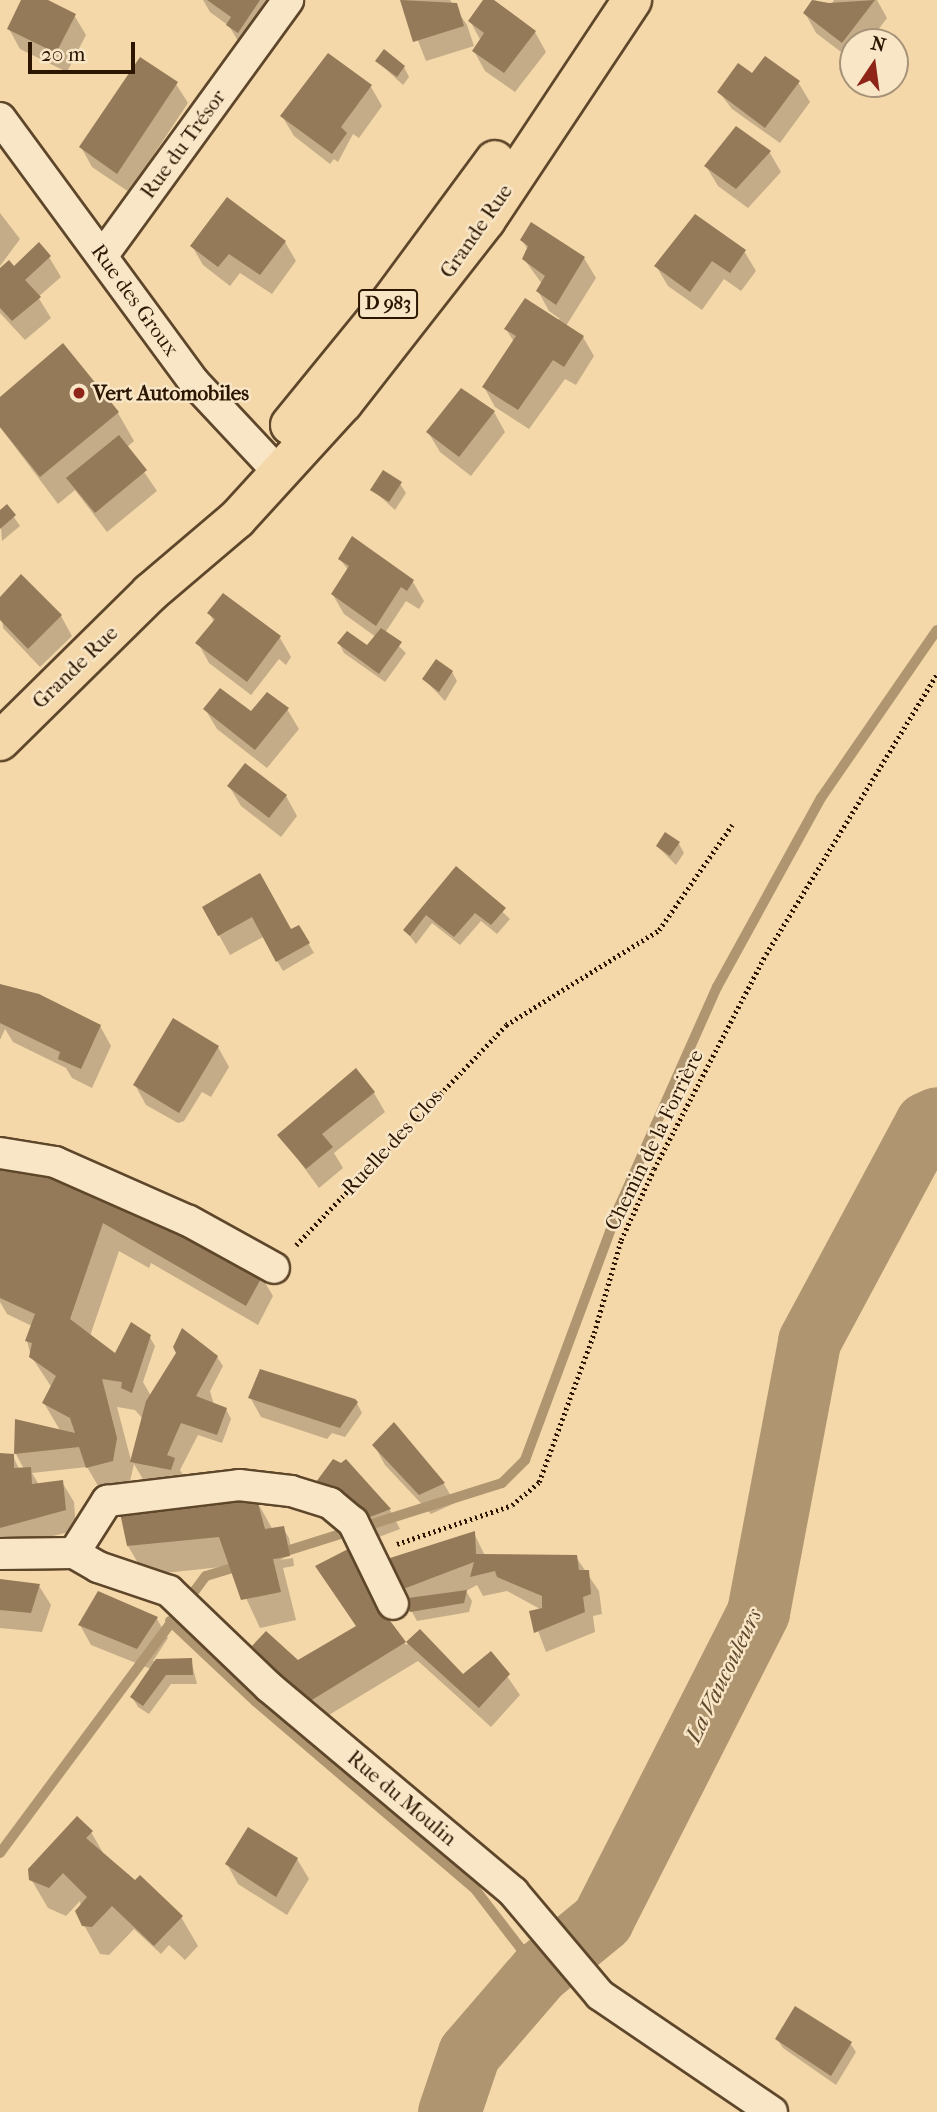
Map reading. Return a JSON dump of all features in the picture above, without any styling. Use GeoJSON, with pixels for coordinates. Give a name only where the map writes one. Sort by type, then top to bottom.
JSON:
{"type":"FeatureCollection","features":[{"type":"Feature","properties":{"kind":"main road","name":"Grande Rue"},"geometry":{"type":"LineString","coordinates":[[272,465],[469,198],[606,0]]}},
{"type":"Feature","properties":{"kind":"main road","name":"Grande Rue"},"geometry":{"type":"LineString","coordinates":[[0,741],[150,593],[437,286],[632,0]]}},
{"type":"Feature","properties":{"kind":"street","name":"Rue du Trésor"},"geometry":{"type":"LineString","coordinates":[[103,255],[288,0]]}},
{"type":"Feature","properties":{"kind":"street","name":"Rue des Groux"},"geometry":{"type":"LineString","coordinates":[[0,118],[194,382],[272,465]]}},
{"type":"Feature","properties":{"kind":"street"},"geometry":{"type":"LineString","coordinates":[[0,1153],[55,1162],[189,1221],[274,1268]]}},
{"type":"Feature","properties":{"kind":"street"},"geometry":{"type":"LineString","coordinates":[[74,1553],[107,1502],[174,1490],[239,1485],[291,1490],[330,1503],[363,1540],[393,1604]]}},
{"type":"Feature","properties":{"kind":"street","name":"Rue du Moulin"},"geometry":{"type":"LineString","coordinates":[[0,1555],[74,1553],[98,1567],[169,1591],[269,1687],[513,1892],[600,1995],[772,2112]]}},
{"type":"Feature","properties":{"kind":"path","name":"Chemin de la Forrière"},"geometry":{"type":"LineString","coordinates":[[363,1540],[512,1504],[539,1482],[590,1346],[621,1240],[654,1169],[766,954],[937,674]]}},
{"type":"Feature","properties":{"kind":"path","name":"Ruelle des Clos"},"geometry":{"type":"LineString","coordinates":[[274,1268],[506,1025],[659,930],[732,825]]}},
{"type":"Feature","properties":{"kind":"building"},"geometry":{"type":"Polygon","coordinates":[[[21,0],[48,0],[76,14],[56,53],[7,29],[21,0]]]}},
{"type":"Feature","properties":{"kind":"building"},"geometry":{"type":"Polygon","coordinates":[[[207,0],[260,0],[238,33],[226,25],[231,17],[207,0]]]}},
{"type":"Feature","properties":{"kind":"building"},"geometry":{"type":"Polygon","coordinates":[[[400,0],[457,3],[464,26],[413,42],[400,0]]]}},
{"type":"Feature","properties":{"kind":"building"},"geometry":{"type":"Polygon","coordinates":[[[483,0],[494,0],[536,31],[504,73],[472,51],[484,33],[468,21],[483,0]]]}},
{"type":"Feature","properties":{"kind":"building"},"geometry":{"type":"Polygon","coordinates":[[[812,0],[829,3],[875,0],[854,28],[839,28],[839,41],[803,13],[812,0]]]}},
{"type":"Feature","properties":{"kind":"building"},"geometry":{"type":"Polygon","coordinates":[[[384,49],[405,66],[397,77],[375,61],[384,49]]]}},
{"type":"Feature","properties":{"kind":"building"},"geometry":{"type":"Polygon","coordinates":[[[328,53],[372,85],[341,127],[347,133],[332,154],[280,116],[328,53]]]}},
{"type":"Feature","properties":{"kind":"building"},"geometry":{"type":"Polygon","coordinates":[[[765,56],[800,81],[765,128],[717,92],[738,63],[752,73],[765,56]]]}},
{"type":"Feature","properties":{"kind":"building"},"geometry":{"type":"Polygon","coordinates":[[[140,57],[178,82],[117,174],[79,147],[140,57]]]}},
{"type":"Feature","properties":{"kind":"building"},"geometry":{"type":"Polygon","coordinates":[[[736,126],[771,151],[736,189],[704,166],[736,126]]]}},
{"type":"Feature","properties":{"kind":"building"},"geometry":{"type":"Polygon","coordinates":[[[227,197],[286,241],[260,275],[229,254],[218,267],[190,246],[227,197]]]}},
{"type":"Feature","properties":{"kind":"building"},"geometry":{"type":"Polygon","coordinates":[[[695,214],[746,250],[730,273],[712,261],[690,292],[654,266],[695,214]]]}},
{"type":"Feature","properties":{"kind":"building"},"geometry":{"type":"Polygon","coordinates":[[[531,222],[585,257],[556,305],[536,291],[545,276],[522,259],[528,246],[520,240],[531,222]]]}},
{"type":"Feature","properties":{"kind":"building"},"geometry":{"type":"Polygon","coordinates":[[[39,242],[51,256],[25,280],[41,297],[12,321],[0,308],[0,268],[9,260],[14,266],[39,242]]]}},
{"type":"Feature","properties":{"kind":"building"},"geometry":{"type":"Polygon","coordinates":[[[525,298],[584,336],[564,367],[553,360],[518,410],[482,387],[516,336],[504,329],[525,298]]]}},
{"type":"Feature","properties":{"kind":"building"},"geometry":{"type":"Polygon","coordinates":[[[63,343],[119,412],[40,477],[0,427],[0,397],[63,343]]]}},
{"type":"Feature","properties":{"kind":"building"},"geometry":{"type":"Polygon","coordinates":[[[461,388],[495,411],[459,457],[426,432],[461,388]]]}},
{"type":"Feature","properties":{"kind":"building"},"geometry":{"type":"Polygon","coordinates":[[[119,435],[147,470],[95,513],[66,478],[119,435]]]}},
{"type":"Feature","properties":{"kind":"building"},"geometry":{"type":"Polygon","coordinates":[[[383,470],[402,482],[389,502],[370,490],[383,470]]]}},
{"type":"Feature","properties":{"kind":"building"},"geometry":{"type":"Polygon","coordinates":[[[7,504],[16,515],[0,529],[0,510],[7,504]]]}},
{"type":"Feature","properties":{"kind":"building"},"geometry":{"type":"Polygon","coordinates":[[[352,536],[414,580],[407,591],[401,587],[376,626],[331,594],[349,566],[338,559],[352,536]]]}},
{"type":"Feature","properties":{"kind":"building"},"geometry":{"type":"Polygon","coordinates":[[[21,574],[62,615],[28,649],[0,620],[0,597],[21,574]]]}},
{"type":"Feature","properties":{"kind":"building"},"geometry":{"type":"Polygon","coordinates":[[[223,593],[281,636],[247,682],[195,643],[215,619],[207,613],[223,593]]]}},
{"type":"Feature","properties":{"kind":"building"},"geometry":{"type":"Polygon","coordinates":[[[381,628],[402,642],[379,674],[337,643],[347,631],[367,645],[381,628]]]}},
{"type":"Feature","properties":{"kind":"building"},"geometry":{"type":"Polygon","coordinates":[[[436,659],[453,671],[439,692],[422,679],[436,659]]]}},
{"type":"Feature","properties":{"kind":"building"},"geometry":{"type":"Polygon","coordinates":[[[220,688],[251,711],[267,692],[289,708],[255,750],[203,709],[220,688]]]}},
{"type":"Feature","properties":{"kind":"building"},"geometry":{"type":"Polygon","coordinates":[[[245,763],[287,795],[269,818],[227,786],[245,763]]]}},
{"type":"Feature","properties":{"kind":"building"},"geometry":{"type":"Polygon","coordinates":[[[665,832],[680,842],[670,856],[656,846],[665,832]]]}},
{"type":"Feature","properties":{"kind":"building"},"geometry":{"type":"Polygon","coordinates":[[[456,866],[506,908],[491,925],[475,913],[454,937],[426,915],[410,936],[403,930],[456,866]]]}},
{"type":"Feature","properties":{"kind":"building"},"geometry":{"type":"Polygon","coordinates":[[[260,873],[291,929],[299,925],[310,943],[276,962],[252,917],[218,936],[202,907],[260,873]]]}},
{"type":"Feature","properties":{"kind":"building"},"geometry":{"type":"Polygon","coordinates":[[[0,984],[39,994],[101,1025],[81,1069],[58,1059],[60,1052],[0,1023],[0,984]]]}},
{"type":"Feature","properties":{"kind":"building"},"geometry":{"type":"Polygon","coordinates":[[[173,1018],[219,1046],[179,1113],[133,1085],[173,1018]]]}},
{"type":"Feature","properties":{"kind":"building"},"geometry":{"type":"Polygon","coordinates":[[[356,1068],[375,1092],[322,1134],[333,1147],[306,1169],[277,1135],[356,1068]]]}},
{"type":"Feature","properties":{"kind":"building"},"geometry":{"type":"Polygon","coordinates":[[[0,1160],[74,1176],[263,1275],[246,1306],[103,1223],[70,1319],[115,1353],[131,1322],[151,1335],[132,1393],[121,1388],[122,1382],[102,1379],[117,1438],[113,1461],[86,1468],[79,1447],[14,1454],[15,1419],[75,1433],[70,1418],[42,1403],[56,1376],[29,1357],[32,1343],[25,1341],[35,1314],[0,1298],[0,1160]]]}},
{"type":"Feature","properties":{"kind":"building"},"geometry":{"type":"Polygon","coordinates":[[[182,1328],[218,1356],[196,1396],[227,1408],[217,1435],[181,1423],[167,1455],[175,1458],[171,1470],[130,1462],[146,1401],[176,1353],[173,1347],[182,1328]]]}},
{"type":"Feature","properties":{"kind":"building"},"geometry":{"type":"Polygon","coordinates":[[[260,1369],[358,1402],[340,1428],[248,1398],[260,1369]]]}},
{"type":"Feature","properties":{"kind":"building"},"geometry":{"type":"Polygon","coordinates":[[[394,1422],[445,1483],[419,1495],[372,1445],[394,1422]]]}},
{"type":"Feature","properties":{"kind":"building"},"geometry":{"type":"Polygon","coordinates":[[[0,1453],[14,1454],[14,1468],[31,1467],[32,1484],[63,1480],[66,1510],[0,1528],[0,1453]]]}},
{"type":"Feature","properties":{"kind":"building"},"geometry":{"type":"Polygon","coordinates":[[[333,1459],[341,1463],[346,1459],[391,1509],[367,1518],[316,1482],[333,1459]]]}},
{"type":"Feature","properties":{"kind":"building"},"geometry":{"type":"Polygon","coordinates":[[[256,1496],[265,1529],[284,1526],[290,1556],[273,1559],[281,1592],[241,1600],[219,1537],[127,1546],[119,1508],[256,1496]]]}},
{"type":"Feature","properties":{"kind":"building"},"geometry":{"type":"Polygon","coordinates":[[[475,1531],[476,1554],[577,1555],[579,1570],[589,1570],[591,1594],[583,1597],[585,1612],[534,1633],[529,1611],[542,1608],[542,1596],[497,1577],[495,1571],[470,1577],[474,1562],[398,1591],[390,1558],[475,1531]]]}},
{"type":"Feature","properties":{"kind":"building"},"geometry":{"type":"Polygon","coordinates":[[[352,1547],[382,1610],[406,1642],[307,1703],[252,1646],[266,1631],[298,1660],[356,1626],[315,1566],[352,1547]]]}},
{"type":"Feature","properties":{"kind":"building"},"geometry":{"type":"Polygon","coordinates":[[[0,1579],[40,1584],[31,1613],[0,1610],[0,1579]]]}},
{"type":"Feature","properties":{"kind":"building"},"geometry":{"type":"Polygon","coordinates":[[[467,1590],[464,1603],[410,1612],[401,1599],[467,1590]]]}},
{"type":"Feature","properties":{"kind":"building"},"geometry":{"type":"Polygon","coordinates":[[[98,1591],[158,1617],[137,1649],[78,1625],[98,1591]]]}},
{"type":"Feature","properties":{"kind":"building"},"geometry":{"type":"Polygon","coordinates":[[[420,1629],[463,1674],[491,1651],[510,1674],[479,1708],[406,1642],[420,1629]]]}},
{"type":"Feature","properties":{"kind":"building"},"geometry":{"type":"Polygon","coordinates":[[[192,1658],[193,1675],[166,1675],[143,1706],[130,1697],[156,1659],[192,1658]]]}},
{"type":"Feature","properties":{"kind":"building"},"geometry":{"type":"Polygon","coordinates":[[[77,1816],[93,1831],[86,1838],[135,1880],[140,1875],[183,1916],[154,1946],[112,1906],[92,1927],[82,1926],[75,1911],[87,1897],[63,1873],[49,1888],[29,1880],[28,1869],[77,1816]]]}},
{"type":"Feature","properties":{"kind":"building"},"geometry":{"type":"Polygon","coordinates":[[[248,1827],[298,1858],[276,1897],[225,1864],[248,1827]]]}},
{"type":"Feature","properties":{"kind":"building"},"geometry":{"type":"Polygon","coordinates":[[[795,2006],[852,2042],[831,2076],[775,2039],[795,2006]]]}},
{"type":"Feature","properties":{"kind":"waterway"},"geometry":{"type":"LineString","coordinates":[[277,1554],[502,1483],[525,1460],[619,1207],[717,987],[821,798],[937,630]]}},
{"type":"Feature","properties":{"kind":"waterway","name":"La Vaucouleurs"},"geometry":{"type":"LineString","coordinates":[[449,2112],[469,2053],[539,1972],[602,1920],[758,1612],[809,1341],[926,1123],[937,1118]]}},
{"type":"Feature","properties":{"kind":"waterway"},"geometry":{"type":"LineString","coordinates":[[0,1853],[206,1576],[241,1565]]}},
{"type":"Feature","properties":{"kind":"waterway"},"geometry":{"type":"LineString","coordinates":[[170,1621],[256,1702],[475,1889],[539,1972]]}},
{"type":"Feature","properties":{"kind":"place","name":"Vert Automobiles"},"geometry":{"type":"Point","coordinates":[79,393]}}]}
